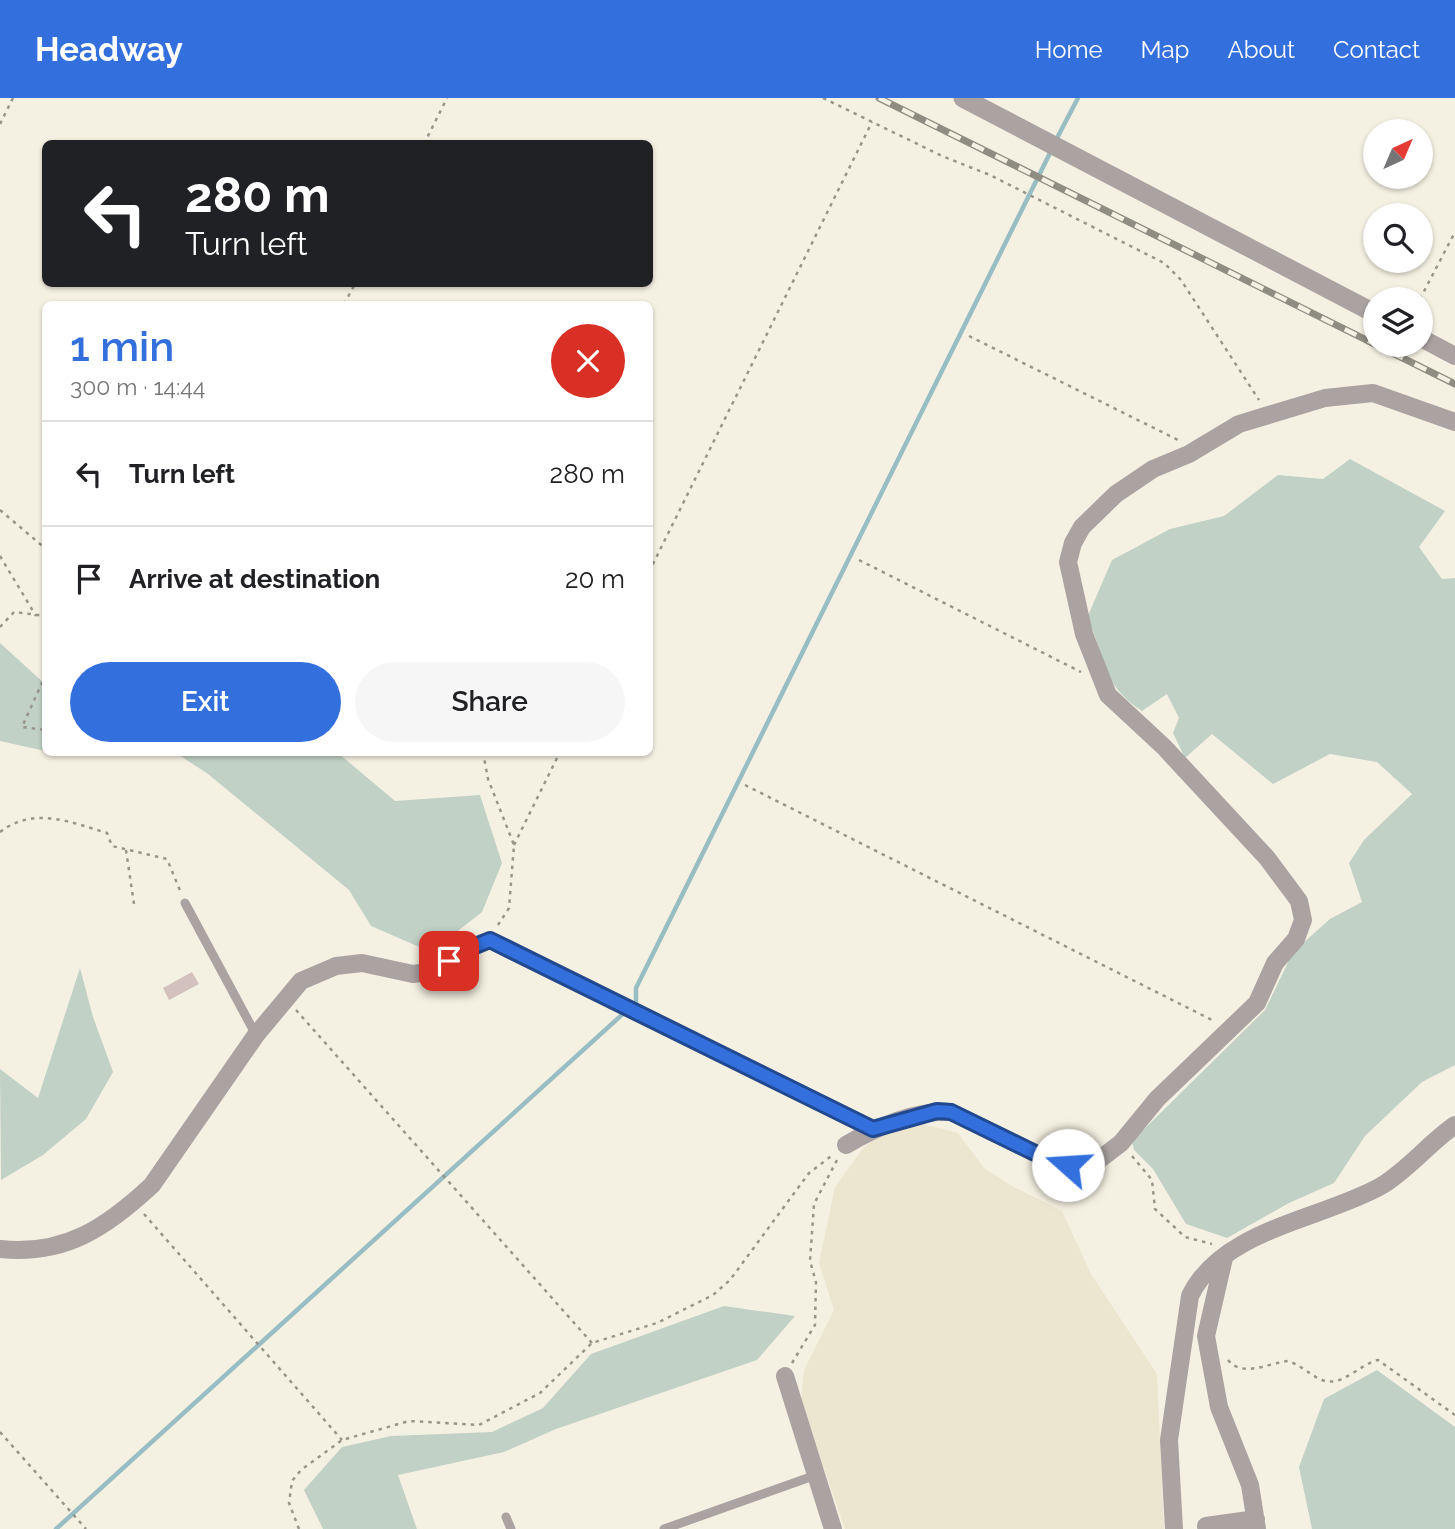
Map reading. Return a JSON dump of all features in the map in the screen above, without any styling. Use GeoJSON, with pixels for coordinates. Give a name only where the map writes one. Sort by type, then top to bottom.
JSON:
{"type":"FeatureCollection","features":[{"type":"Feature","properties":{"kind":"street"},"geometry":{"type":"LineString","coordinates":[[963,98],[1363,307]]}},
{"type":"Feature","properties":{"kind":"street"},"geometry":{"type":"LineString","coordinates":[[1433,344],[1455,356]]}},
{"type":"Feature","properties":{"kind":"street"},"geometry":{"type":"LineString","coordinates":[[846,1145],[873,1129],[937,1111],[951,1112],[1039,1155],[1082,1166],[1107,1156],[1121,1143],[1157,1099],[1232,1030],[1257,1003],[1275,963],[1296,939],[1303,920],[1299,901],[1267,858],[1164,747],[1108,695],[1084,634],[1068,562],[1073,543],[1082,527],[1116,494],[1153,469],[1196,450],[1239,424],[1325,398],[1373,393],[1455,422]]}},
{"type":"Feature","properties":{"kind":"street"},"geometry":{"type":"LineString","coordinates":[[0,1249],[47,1247],[82,1239],[134,1202],[152,1185],[256,1035],[301,981],[336,966],[362,964],[413,974],[434,971],[465,950],[490,940],[873,1129]]}},
{"type":"Feature","properties":{"kind":"street"},"geometry":{"type":"LineString","coordinates":[[1174,1529],[1169,1440],[1191,1296],[1196,1283],[1230,1254],[1260,1235],[1383,1185],[1455,1125]]}},
{"type":"Feature","properties":{"kind":"street"},"geometry":{"type":"LineString","coordinates":[[1206,1527],[1256,1524],[1250,1485],[1219,1407],[1207,1348],[1206,1336],[1230,1254]]}},
{"type":"Feature","properties":{"kind":"street"},"geometry":{"type":"LineString","coordinates":[[785,1376],[833,1529]]}},
{"type":"Feature","properties":{"kind":"lane"},"geometry":{"type":"LineString","coordinates":[[185,903],[256,1035]]}},
{"type":"Feature","properties":{"kind":"lane"},"geometry":{"type":"LineString","coordinates":[[664,1529],[816,1475]]}},
{"type":"Feature","properties":{"kind":"lane"},"geometry":{"type":"LineString","coordinates":[[506,1517],[511,1529]]}},
{"type":"Feature","properties":{"kind":"path"},"geometry":{"type":"LineString","coordinates":[[0,124],[13,98]]}},
{"type":"Feature","properties":{"kind":"path"},"geometry":{"type":"LineString","coordinates":[[426,140],[447,98]]}},
{"type":"Feature","properties":{"kind":"path"},"geometry":{"type":"LineString","coordinates":[[823,98],[990,175],[1164,263],[1181,280],[1268,415]]}},
{"type":"Feature","properties":{"kind":"path"},"geometry":{"type":"LineString","coordinates":[[653,564],[872,122]]}},
{"type":"Feature","properties":{"kind":"path"},"geometry":{"type":"LineString","coordinates":[[1426,287],[1455,232]]}},
{"type":"Feature","properties":{"kind":"path"},"geometry":{"type":"LineString","coordinates":[[969,335],[1196,450]]}},
{"type":"Feature","properties":{"kind":"path"},"geometry":{"type":"LineString","coordinates":[[0,510],[42,546]]}},
{"type":"Feature","properties":{"kind":"path"},"geometry":{"type":"LineString","coordinates":[[0,556],[36,616]]}},
{"type":"Feature","properties":{"kind":"path"},"geometry":{"type":"LineString","coordinates":[[859,560],[1103,684]]}},
{"type":"Feature","properties":{"kind":"path"},"geometry":{"type":"LineString","coordinates":[[0,627],[14,612],[42,616]]}},
{"type":"Feature","properties":{"kind":"path"},"geometry":{"type":"LineString","coordinates":[[42,683],[22,727],[42,730]]}},
{"type":"Feature","properties":{"kind":"path"},"geometry":{"type":"LineString","coordinates":[[484,756],[488,779],[514,845]]}},
{"type":"Feature","properties":{"kind":"path"},"geometry":{"type":"LineString","coordinates":[[490,940],[509,908],[514,845],[558,756]]}},
{"type":"Feature","properties":{"kind":"path"},"geometry":{"type":"LineString","coordinates":[[745,785],[1232,1030]]}},
{"type":"Feature","properties":{"kind":"path"},"geometry":{"type":"LineString","coordinates":[[0,832],[23,819],[64,818],[107,833],[112,846],[167,859],[185,903]]}},
{"type":"Feature","properties":{"kind":"path"},"geometry":{"type":"LineString","coordinates":[[126,850],[134,905]]}},
{"type":"Feature","properties":{"kind":"path"},"geometry":{"type":"LineString","coordinates":[[285,997],[592,1343]]}},
{"type":"Feature","properties":{"kind":"path"},"geometry":{"type":"LineString","coordinates":[[1121,1143],[1152,1180],[1155,1209],[1185,1237],[1230,1254]]}},
{"type":"Feature","properties":{"kind":"path"},"geometry":{"type":"LineString","coordinates":[[299,1529],[289,1503],[292,1481],[301,1470],[342,1440],[409,1421],[479,1425],[541,1393],[592,1343],[657,1323],[713,1295],[730,1280],[809,1173],[846,1145]]}},
{"type":"Feature","properties":{"kind":"path"},"geometry":{"type":"LineString","coordinates":[[785,1376],[815,1325],[816,1282],[810,1261],[814,1204],[846,1145]]}},
{"type":"Feature","properties":{"kind":"path"},"geometry":{"type":"LineString","coordinates":[[134,1202],[342,1440]]}},
{"type":"Feature","properties":{"kind":"path"},"geometry":{"type":"LineString","coordinates":[[1226,1357],[1237,1369],[1245,1370],[1288,1361],[1324,1381],[1334,1382],[1357,1367],[1378,1360],[1455,1415]]}},
{"type":"Feature","properties":{"kind":"path"},"geometry":{"type":"LineString","coordinates":[[0,1432],[86,1529]]}},
{"type":"Feature","properties":{"kind":"shaded area"},"geometry":{"type":"Polygon","coordinates":[[[919,1123],[958,1133],[984,1168],[1010,1185],[1062,1211],[1091,1274],[1157,1374],[1164,1529],[845,1529],[801,1402],[804,1370],[834,1310],[819,1263],[835,1187],[864,1147],[883,1133],[919,1123]]]}},
{"type":"Feature","properties":{"kind":"green space"},"geometry":{"type":"Polygon","coordinates":[[[1350,459],[1445,511],[1419,547],[1442,579],[1455,578],[1455,1065],[1422,1082],[1365,1136],[1334,1183],[1289,1203],[1227,1238],[1186,1224],[1153,1169],[1134,1150],[1132,1141],[1265,1010],[1293,952],[1330,919],[1362,902],[1349,863],[1364,840],[1412,794],[1377,762],[1330,754],[1273,784],[1212,734],[1185,758],[1173,733],[1179,718],[1167,694],[1142,711],[1128,700],[1111,680],[1087,618],[1112,560],[1170,529],[1224,516],[1278,475],[1323,479],[1350,459]]]}},
{"type":"Feature","properties":{"kind":"green space"},"geometry":{"type":"Polygon","coordinates":[[[0,643],[42,681],[42,750],[0,741],[0,643]]]}},
{"type":"Feature","properties":{"kind":"green space"},"geometry":{"type":"Polygon","coordinates":[[[181,756],[342,756],[395,801],[480,795],[502,863],[482,912],[431,952],[371,926],[349,890],[208,774],[181,756]]]}},
{"type":"Feature","properties":{"kind":"green space"},"geometry":{"type":"Polygon","coordinates":[[[80,968],[93,1017],[113,1072],[86,1119],[43,1155],[1,1180],[0,1069],[38,1098],[80,968]]]}},
{"type":"Feature","properties":{"kind":"green space"},"geometry":{"type":"Polygon","coordinates":[[[724,1306],[795,1316],[757,1360],[556,1429],[504,1452],[398,1475],[417,1529],[323,1529],[304,1490],[342,1447],[391,1436],[492,1432],[543,1408],[591,1354],[724,1306]]]}},
{"type":"Feature","properties":{"kind":"green space"},"geometry":{"type":"Polygon","coordinates":[[[1377,1370],[1455,1427],[1455,1529],[1312,1529],[1299,1467],[1324,1399],[1377,1370]]]}},
{"type":"Feature","properties":{"kind":"building"},"geometry":{"type":"Polygon","coordinates":[[[192,972],[199,984],[169,1000],[163,988],[192,972]]]}},
{"type":"Feature","properties":{"kind":"waterway"},"geometry":{"type":"LineString","coordinates":[[1056,140],[1078,98]]}},
{"type":"Feature","properties":{"kind":"waterway"},"geometry":{"type":"LineString","coordinates":[[632,1006],[636,1002],[636,988],[1051,151]]}},
{"type":"Feature","properties":{"kind":"waterway"},"geometry":{"type":"LineString","coordinates":[[56,1529],[625,1012]]}},
{"type":"Feature","properties":{"kind":"railway"},"geometry":{"type":"LineString","coordinates":[[879,98],[1455,384]]}},
{"type":"Feature","properties":{"kind":"route"},"geometry":{"type":"LineString","coordinates":[[449,961],[465,950],[490,940],[873,1129],[918,1115],[937,1111],[951,1112],[1039,1155],[1068,1165]]}}]}
